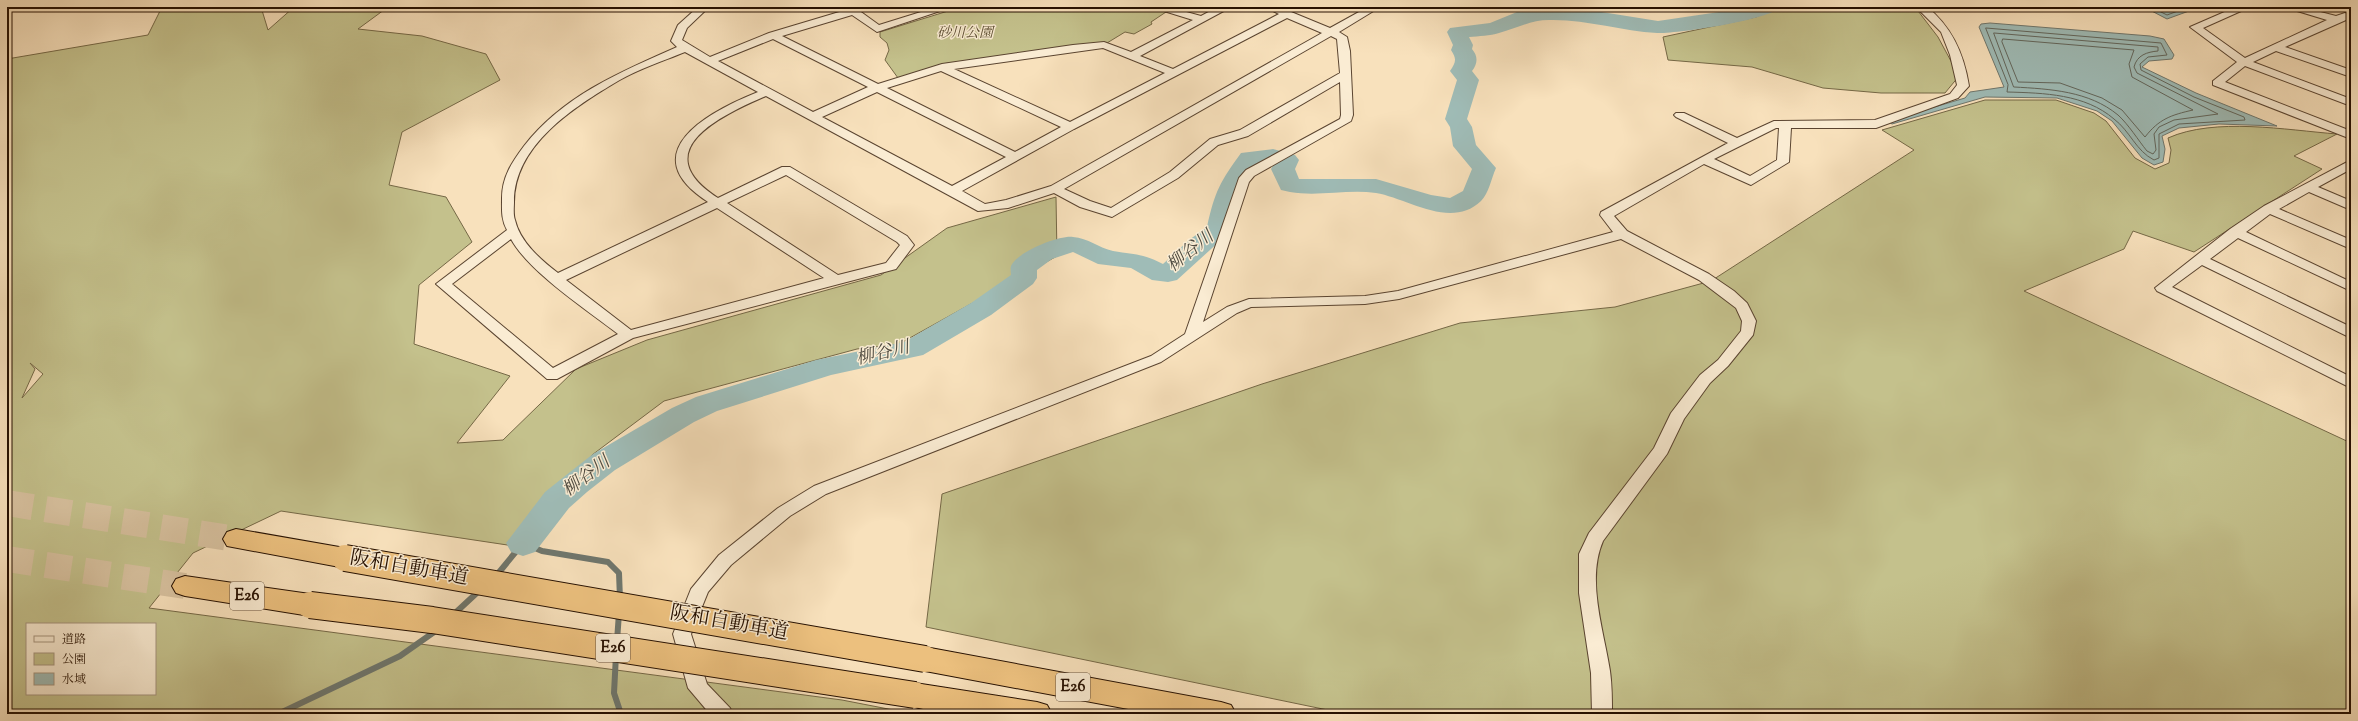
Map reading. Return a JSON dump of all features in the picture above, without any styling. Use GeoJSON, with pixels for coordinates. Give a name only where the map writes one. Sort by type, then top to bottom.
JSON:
{"type":"FeatureCollection","features":[{"type":"Feature","properties":{"kind":"highway","name":"阪和自動車道"},"geometry":{"type":"LineString","coordinates":[[236,539],[925,659],[1221,714]]}},
{"type":"Feature","properties":{"kind":"highway","name":"E26"},"geometry":{"type":"LineString","coordinates":[[185,586],[310,605],[432,620],[1037,714]]}},
{"type":"Feature","properties":{"kind":"street"},"geometry":{"type":"LineString","coordinates":[[704,7],[682,27],[676,41],[685,48],[983,208],[1008,204],[1055,189],[1332,32],[1369,8],[1388,7]]}},
{"type":"Feature","properties":{"kind":"street"},"geometry":{"type":"LineString","coordinates":[[709,61],[773,35],[867,7]]}},
{"type":"Feature","properties":{"kind":"street"},"geometry":{"type":"LineString","coordinates":[[854,11],[877,28],[947,7]]}},
{"type":"Feature","properties":{"kind":"street"},"geometry":{"type":"LineString","coordinates":[[1156,7],[1202,19]]}},
{"type":"Feature","properties":{"kind":"street"},"geometry":{"type":"LineString","coordinates":[[1131,56],[1226,7]]}},
{"type":"Feature","properties":{"kind":"street"},"geometry":{"type":"LineString","coordinates":[[1191,337],[1243,181],[1250,173],[1345,121],[1347,114],[1345,51],[1342,37],[1270,7]]}},
{"type":"Feature","properties":{"kind":"street"},"geometry":{"type":"LineString","coordinates":[[1602,714],[1600,673],[1588,593],[1588,554],[1595,538],[1661,450],[1677,417],[1705,379],[1722,363],[1748,332],[1749,321],[1742,306],[1729,294],[1704,277],[1622,234],[1606,215],[1704,159],[1774,125],[1876,124],[1943,102],[1960,92],[1963,86],[1962,77],[1947,33],[1942,25],[1922,7]]}},
{"type":"Feature","properties":{"kind":"street"},"geometry":{"type":"LineString","coordinates":[[2245,7],[2195,27],[2244,62],[2351,104]]}},
{"type":"Feature","properties":{"kind":"street"},"geometry":{"type":"LineString","coordinates":[[2289,7],[2338,20]]}},
{"type":"Feature","properties":{"kind":"street"},"geometry":{"type":"LineString","coordinates":[[951,192],[1070,127],[1288,14]]}},
{"type":"Feature","properties":{"kind":"street"},"geometry":{"type":"LineString","coordinates":[[2351,18],[2345,16],[2244,62],[2217,83],[2351,135]]}},
{"type":"Feature","properties":{"kind":"street"},"geometry":{"type":"LineString","coordinates":[[773,35],[1015,157]]}},
{"type":"Feature","properties":{"kind":"street"},"geometry":{"type":"LineString","coordinates":[[812,117],[876,88],[942,67],[1104,45],[1174,73]]}},
{"type":"Feature","properties":{"kind":"street"},"geometry":{"type":"LineString","coordinates":[[628,335],[538,265],[523,248],[512,232],[508,220],[508,186],[517,163],[544,128],[567,109],[615,78],[685,48]]}},
{"type":"Feature","properties":{"kind":"street"},"geometry":{"type":"LineString","coordinates":[[2277,48],[2350,73]]}},
{"type":"Feature","properties":{"kind":"street"},"geometry":{"type":"LineString","coordinates":[[942,67],[1070,127]]}},
{"type":"Feature","properties":{"kind":"street"},"geometry":{"type":"LineString","coordinates":[[1055,189],[1085,204],[1112,213],[1174,175],[1214,142],[1244,133],[1345,75]]}},
{"type":"Feature","properties":{"kind":"street"},"geometry":{"type":"LineString","coordinates":[[767,92],[731,108],[700,128],[685,145],[681,158],[685,174],[696,189],[715,203],[835,279]]}},
{"type":"Feature","properties":{"kind":"street"},"geometry":{"type":"LineString","coordinates":[[1680,115],[1738,143]]}},
{"type":"Feature","properties":{"kind":"street"},"geometry":{"type":"LineString","coordinates":[[1704,159],[1751,181],[1783,162],[1785,125]]}},
{"type":"Feature","properties":{"kind":"street"},"geometry":{"type":"LineString","coordinates":[[2349,166],[2269,209],[2235,232],[2162,288],[2351,383]]}},
{"type":"Feature","properties":{"kind":"street"},"geometry":{"type":"LineString","coordinates":[[512,232],[443,284],[552,375],[628,335],[835,279],[891,266],[907,245],[902,238],[786,170],[557,279]]}},
{"type":"Feature","properties":{"kind":"street"},"geometry":{"type":"LineString","coordinates":[[2309,188],[2351,206]]}},
{"type":"Feature","properties":{"kind":"street"},"geometry":{"type":"LineString","coordinates":[[2269,209],[2351,246]]}},
{"type":"Feature","properties":{"kind":"street"},"geometry":{"type":"LineString","coordinates":[[2235,232],[2351,287]]}},
{"type":"Feature","properties":{"kind":"street"},"geometry":{"type":"LineString","coordinates":[[724,714],[698,688],[682,634],[700,589],[726,560],[784,512],[820,490],[1083,389],[1156,359],[1232,310],[1249,303],[1365,300],[1399,295],[1622,234]]}},
{"type":"Feature","properties":{"kind":"street"},"geometry":{"type":"LineString","coordinates":[[2200,259],[2351,333]]}},
{"type":"Feature","properties":{"kind":"green space"},"geometry":{"type":"Polygon","coordinates":[[[162,7],[261,7],[268,30],[294,7],[388,7],[358,29],[422,36],[486,54],[500,80],[402,132],[389,185],[446,197],[472,242],[419,285],[414,344],[510,376],[457,443],[503,440],[576,369],[647,340],[881,275],[947,228],[1056,197],[1057,256],[899,344],[857,349],[664,401],[592,455],[514,546],[281,511],[193,553],[149,608],[842,700],[914,714],[7,714],[7,59],[148,35],[162,7]],[[30,363],[35,369],[22,398],[43,374],[30,363]]]}},
{"type":"Feature","properties":{"kind":"green space","name":"砂川公園"},"geometry":{"type":"Polygon","coordinates":[[[961,7],[1150,7],[1166,12],[1151,22],[1152,24],[1134,34],[1125,32],[1107,43],[942,64],[898,78],[885,60],[889,50],[887,43],[880,37],[880,32],[961,7]]]}},
{"type":"Feature","properties":{"kind":"green space"},"geometry":{"type":"Polygon","coordinates":[[[1780,7],[1915,7],[1938,37],[1959,76],[1945,93],[1881,93],[1823,88],[1752,67],[1668,60],[1663,37],[1756,17],[1780,7]]]}},
{"type":"Feature","properties":{"kind":"green space"},"geometry":{"type":"Polygon","coordinates":[[[1985,100],[2056,100],[2094,113],[2106,121],[2135,158],[2155,169],[2169,163],[2171,150],[2168,138],[2207,128],[2229,126],[2274,128],[2337,134],[2294,156],[2322,169],[2194,252],[2133,231],[2124,249],[2024,291],[2351,443],[2351,714],[1347,714],[926,627],[942,494],[1262,384],[1460,323],[1615,307],[1711,281],[1914,150],[1882,130],[1985,100]]]}},
{"type":"Feature","properties":{"kind":"water"},"geometry":{"type":"Polygon","coordinates":[[[2144,7],[2200,7],[2167,19],[2144,7]]]}},
{"type":"Feature","properties":{"kind":"water"},"geometry":{"type":"Polygon","coordinates":[[[1990,23],[2150,36],[2164,39],[2174,55],[2172,59],[2149,61],[2142,67],[2196,93],[2277,126],[2219,124],[2179,128],[2162,136],[2165,149],[2163,162],[2154,165],[2142,158],[2112,121],[2097,111],[2057,98],[1985,97],[1892,124],[1887,121],[1965,98],[1970,92],[2004,87],[1979,27],[1981,24],[1990,23]]]}},
{"type":"Feature","properties":{"kind":"waterway","name":"柳谷川"},"geometry":{"type":"LineString","coordinates":[[523,543],[557,500],[576,484],[604,462],[683,415],[707,404],[734,397],[826,367],[913,349],[981,309],[1024,278],[1024,267],[1043,253],[1072,244],[1081,246],[1107,258],[1137,261],[1161,274],[1168,274],[1198,245],[1219,230],[1226,196],[1232,182],[1249,158],[1273,156],[1287,160],[1283,169],[1290,185],[1306,187],[1356,185],[1376,186],[1424,202],[1450,205],[1462,203],[1474,194],[1484,168],[1465,146],[1461,127],[1456,119],[1468,80],[1461,71],[1466,65],[1466,55],[1461,50],[1463,45],[1457,32],[1492,29],[1516,21],[1524,16],[1549,14],[1589,16],[1658,27],[1756,13],[1770,7]]}},
{"type":"Feature","properties":{"kind":"waterway"},"geometry":{"type":"LineString","coordinates":[[496,576],[523,543],[542,551],[608,562],[619,573],[620,599]]}},
{"type":"Feature","properties":{"kind":"waterway"},"geometry":{"type":"LineString","coordinates":[[453,615],[480,590]]}},
{"type":"Feature","properties":{"kind":"waterway"},"geometry":{"type":"LineString","coordinates":[[617,641],[619,613]]}},
{"type":"Feature","properties":{"kind":"waterway"},"geometry":{"type":"LineString","coordinates":[[278,714],[400,656],[437,630]]}},
{"type":"Feature","properties":{"kind":"waterway"},"geometry":{"type":"LineString","coordinates":[[616,655],[614,693],[621,714]]}},
{"type":"Feature","properties":{"kind":"tunnel"},"geometry":{"type":"LineString","coordinates":[[7,503],[236,539]]}},
{"type":"Feature","properties":{"kind":"tunnel"},"geometry":{"type":"LineString","coordinates":[[7,559],[185,586]]}}]}
